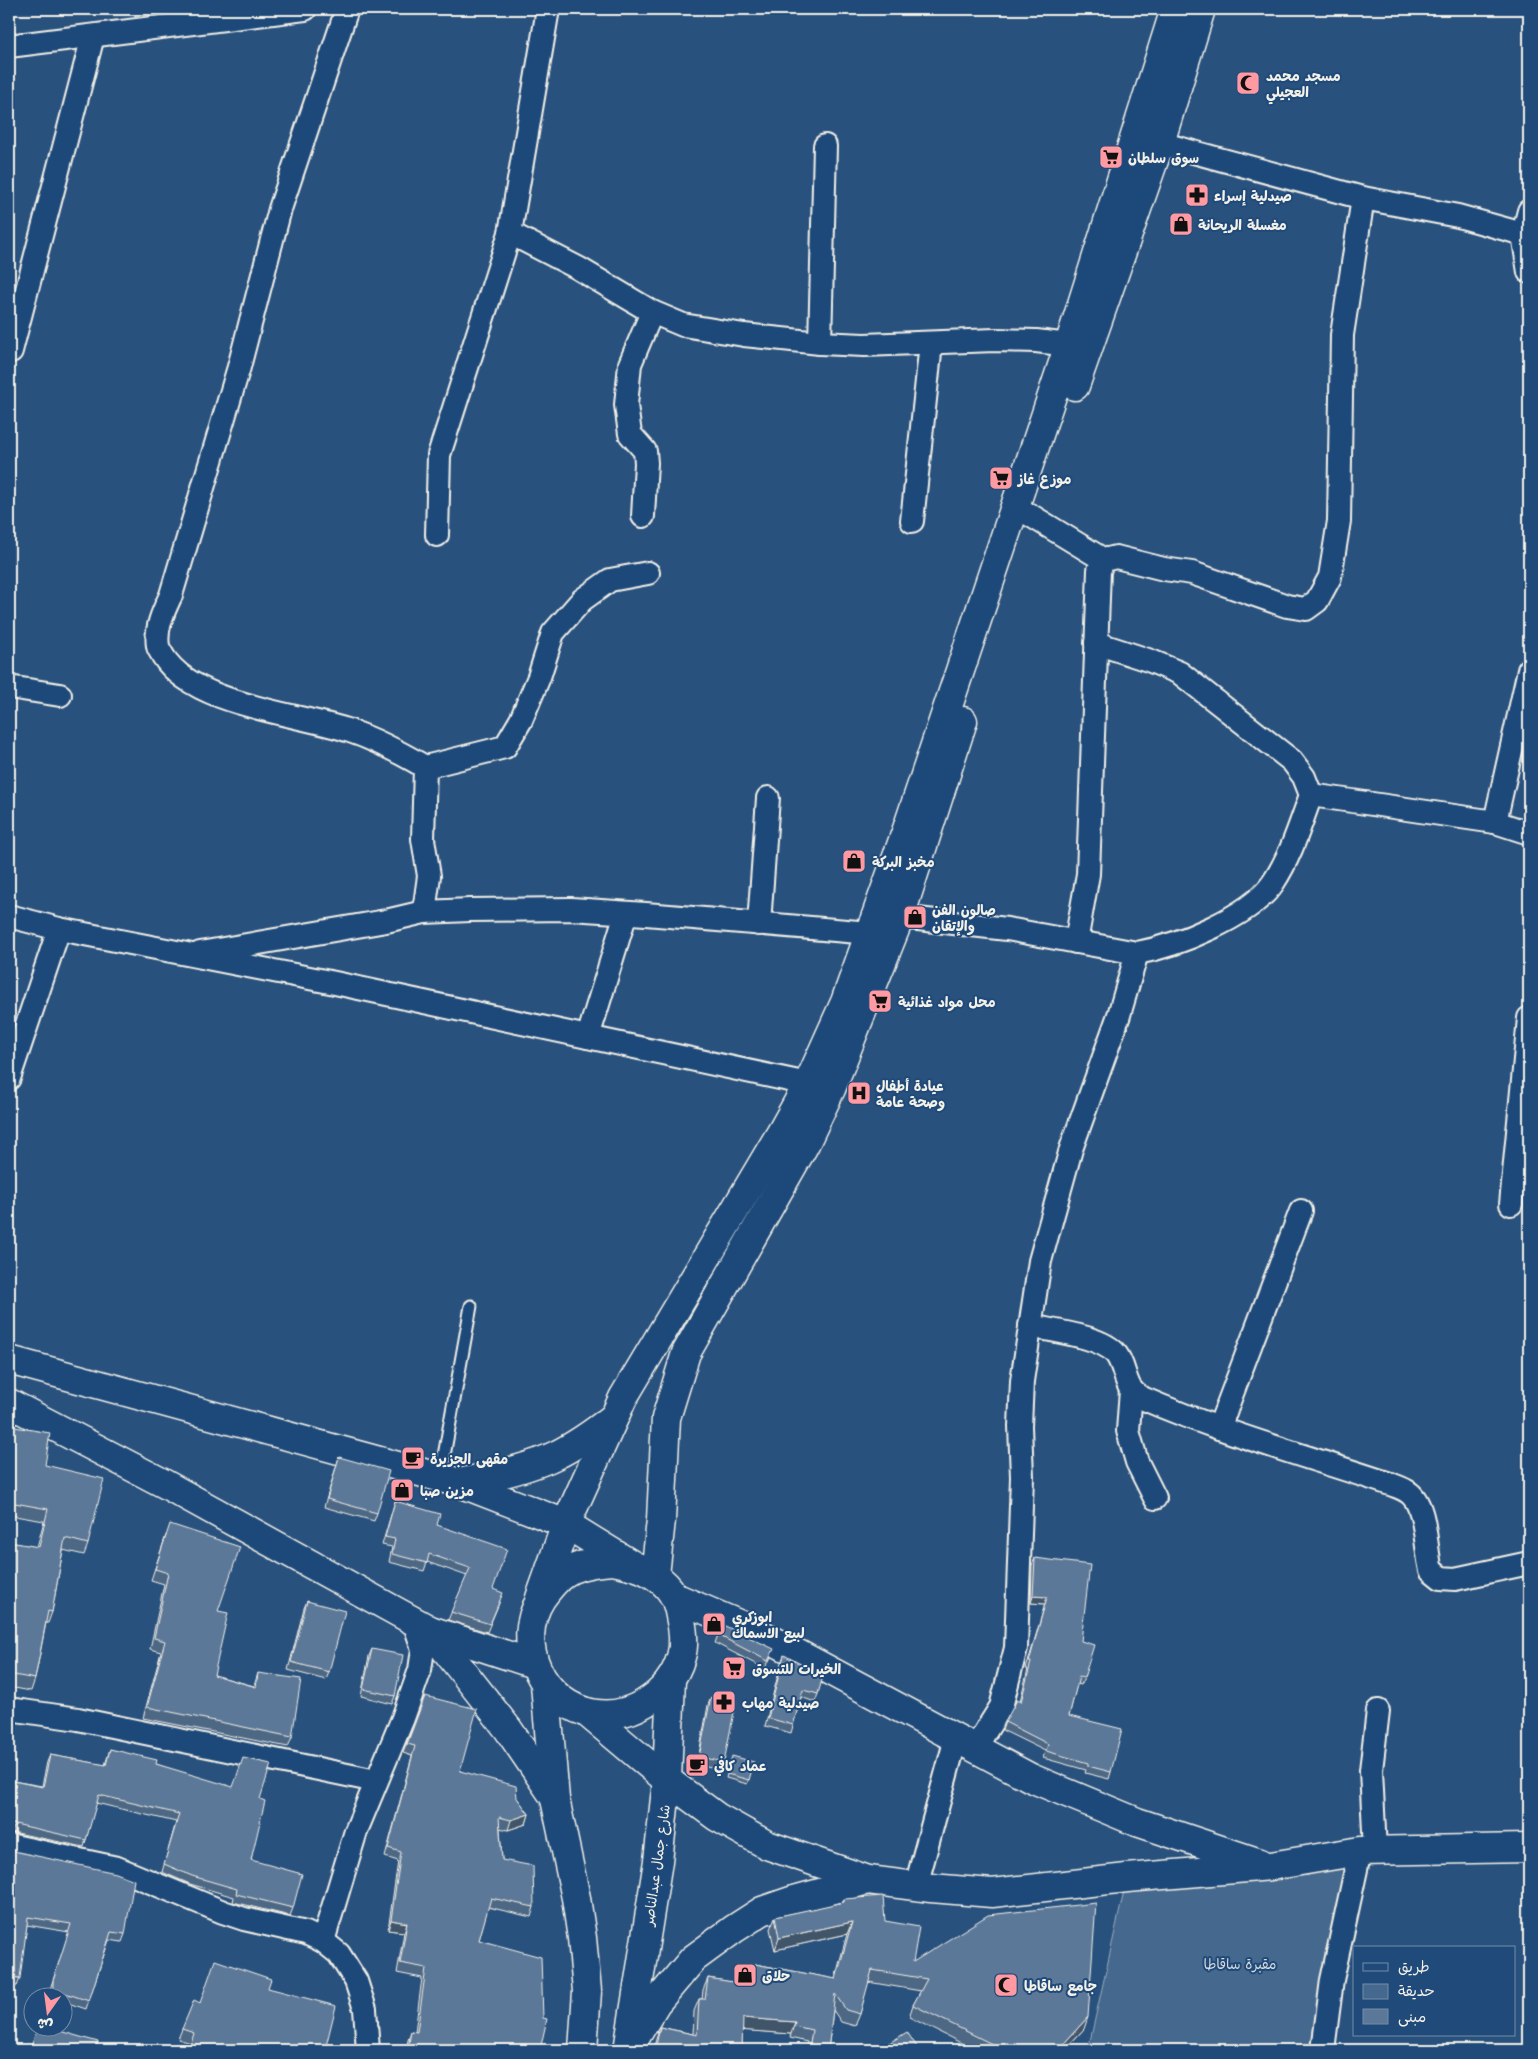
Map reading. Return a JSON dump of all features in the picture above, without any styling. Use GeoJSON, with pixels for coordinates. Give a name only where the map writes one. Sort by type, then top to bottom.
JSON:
{"type":"FeatureCollection","features":[{"type":"Feature","properties":{"kind":"main road"},"geometry":{"type":"LineString","coordinates":[[583,2050],[587,1991],[582,1938],[576,1898],[555,1798],[539,1674],[530,1648],[530,1630],[533,1614],[566,1524],[615,1416],[657,1339],[782,1131],[808,1084],[845,1002],[907,830],[1069,346],[1175,9]]}},
{"type":"Feature","properties":{"kind":"main road"},"geometry":{"type":"LineString","coordinates":[[644,1570],[661,1520],[666,1418],[686,1353],[809,1136],[831,1090],[900,917],[1030,514],[1160,143],[1201,9]]}},
{"type":"Feature","properties":{"kind":"main road"},"geometry":{"type":"LineString","coordinates":[[9,1360],[450,1480],[566,1524],[644,1570],[677,1598],[757,1632],[1032,1778],[1136,1822],[1271,1866]]}},
{"type":"Feature","properties":{"kind":"main road"},"geometry":{"type":"LineString","coordinates":[[9,1403],[163,1483],[422,1625],[539,1674],[560,1699],[586,1712],[667,1780],[717,1817],[767,1844],[868,1880],[992,1893],[1127,1878],[1271,1866],[1367,1851],[1529,1848]]}},
{"type":"Feature","properties":{"kind":"main road"},"geometry":{"type":"LineString","coordinates":[[450,1480],[493,1475],[555,1456],[592,1434],[615,1416]]}},
{"type":"Feature","properties":{"kind":"main road"},"geometry":{"type":"LineString","coordinates":[[540,1598],[554,1582],[571,1569],[592,1562],[613,1561],[644,1570]]}},
{"type":"Feature","properties":{"kind":"main road"},"geometry":{"type":"LineString","coordinates":[[586,1712],[610,1714],[634,1709],[655,1697],[671,1679],[681,1657],[683,1631],[677,1598]]}},
{"type":"Feature","properties":{"kind":"main road"},"geometry":{"type":"LineString","coordinates":[[422,1625],[508,1729],[555,1798]]}},
{"type":"Feature","properties":{"kind":"main road","name":"شارع جمال عبدالناصر"},"geometry":{"type":"LineString","coordinates":[[628,2050],[658,1860],[667,1780],[671,1679]]}},
{"type":"Feature","properties":{"kind":"main road"},"geometry":{"type":"LineString","coordinates":[[628,2050],[656,2003],[693,1959],[734,1929],[762,1912],[794,1900],[868,1880]]}},
{"type":"Feature","properties":{"kind":"street"},"geometry":{"type":"LineString","coordinates":[[9,46],[305,9]]}},
{"type":"Feature","properties":{"kind":"street"},"geometry":{"type":"LineString","coordinates":[[347,9],[280,209],[236,376],[171,595],[160,619],[158,646],[169,665],[193,684],[230,700],[350,730],[392,748],[425,767],[505,747],[522,720],[539,677],[553,633],[582,600],[610,580],[648,573]]}},
{"type":"Feature","properties":{"kind":"street"},"geometry":{"type":"LineString","coordinates":[[437,535],[439,456],[510,233],[548,9]]}},
{"type":"Feature","properties":{"kind":"street"},"geometry":{"type":"LineString","coordinates":[[11,351],[93,36]]}},
{"type":"Feature","properties":{"kind":"street"},"geometry":{"type":"LineString","coordinates":[[1160,143],[1363,198],[1458,216],[1523,234]]}},
{"type":"Feature","properties":{"kind":"street"},"geometry":{"type":"LineString","coordinates":[[820,343],[825,146]]}},
{"type":"Feature","properties":{"kind":"street"},"geometry":{"type":"LineString","coordinates":[[1030,514],[1104,560],[1116,557],[1164,569],[1192,573],[1287,606],[1306,609],[1316,601],[1330,577],[1339,521],[1342,335],[1363,198]]}},
{"type":"Feature","properties":{"kind":"street"},"geometry":{"type":"LineString","coordinates":[[1529,211],[1523,234],[1529,272]]}},
{"type":"Feature","properties":{"kind":"street"},"geometry":{"type":"LineString","coordinates":[[510,233],[578,268],[652,312],[683,325],[744,335],[820,343],[931,343],[995,340],[1036,341],[1069,346]]}},
{"type":"Feature","properties":{"kind":"street"},"geometry":{"type":"LineString","coordinates":[[644,516],[645,451],[630,434],[626,405],[630,364],[652,312]]}},
{"type":"Feature","properties":{"kind":"street"},"geometry":{"type":"LineString","coordinates":[[912,521],[931,343]]}},
{"type":"Feature","properties":{"kind":"street"},"geometry":{"type":"LineString","coordinates":[[1076,942],[1088,874],[1097,586],[1099,570],[1104,560]]}},
{"type":"Feature","properties":{"kind":"street"},"geometry":{"type":"LineString","coordinates":[[900,917],[1007,930],[1137,954],[1157,950],[1200,933],[1233,916],[1255,901],[1272,884],[1289,854],[1311,795],[1304,777],[1292,761],[1180,673],[1151,660],[1096,644]]}},
{"type":"Feature","properties":{"kind":"street"},"geometry":{"type":"LineString","coordinates":[[1495,822],[1529,670]]}},
{"type":"Feature","properties":{"kind":"street"},"geometry":{"type":"LineString","coordinates":[[9,687],[60,695]]}},
{"type":"Feature","properties":{"kind":"street"},"geometry":{"type":"LineString","coordinates":[[424,912],[428,876],[423,839],[425,767]]}},
{"type":"Feature","properties":{"kind":"street"},"geometry":{"type":"LineString","coordinates":[[1311,795],[1495,822],[1529,833]]}},
{"type":"Feature","properties":{"kind":"street"},"geometry":{"type":"LineString","coordinates":[[759,924],[768,798]]}},
{"type":"Feature","properties":{"kind":"street"},"geometry":{"type":"LineString","coordinates":[[187,955],[386,921],[424,912],[470,910],[571,909],[870,933]]}},
{"type":"Feature","properties":{"kind":"street"},"geometry":{"type":"LineString","coordinates":[[588,1037],[626,913]]}},
{"type":"Feature","properties":{"kind":"street"},"geometry":{"type":"LineString","coordinates":[[9,916],[58,929],[335,983],[808,1084]]}},
{"type":"Feature","properties":{"kind":"street"},"geometry":{"type":"LineString","coordinates":[[9,1078],[58,929]]}},
{"type":"Feature","properties":{"kind":"street"},"geometry":{"type":"LineString","coordinates":[[916,1886],[965,1743],[1001,1707],[1016,1648],[1022,1477],[1020,1426],[1022,1380],[1040,1262],[1071,1149],[1119,1015],[1137,954]]}},
{"type":"Feature","properties":{"kind":"street"},"geometry":{"type":"LineString","coordinates":[[1512,1204],[1528,1049],[1529,1018]]}},
{"type":"Feature","properties":{"kind":"street"},"geometry":{"type":"LineString","coordinates":[[1219,1428],[1301,1211]]}},
{"type":"Feature","properties":{"kind":"street"},"geometry":{"type":"LineString","coordinates":[[1030,1326],[1092,1340],[1106,1346],[1116,1354],[1131,1390],[1139,1397],[1219,1428],[1385,1482],[1409,1493],[1419,1504],[1424,1520],[1425,1544],[1431,1570],[1441,1578],[1455,1579],[1529,1562]]}},
{"type":"Feature","properties":{"kind":"street"},"geometry":{"type":"LineString","coordinates":[[1131,1390],[1128,1431],[1137,1462],[1155,1498]]}},
{"type":"Feature","properties":{"kind":"street"},"geometry":{"type":"LineString","coordinates":[[323,1941],[356,1832],[403,1718],[420,1670],[423,1649],[422,1625]]}},
{"type":"Feature","properties":{"kind":"street"},"geometry":{"type":"LineString","coordinates":[[9,1709],[78,1719],[376,1781]]}},
{"type":"Feature","properties":{"kind":"street"},"geometry":{"type":"LineString","coordinates":[[1323,2050],[1332,1980],[1367,1851],[1371,1770],[1378,1711]]}},
{"type":"Feature","properties":{"kind":"street"},"geometry":{"type":"LineString","coordinates":[[9,1845],[117,1868],[237,1917],[306,1933],[323,1941],[339,1954],[356,1981],[365,2009],[368,2050]]}},
{"type":"Feature","properties":{"kind":"lane"},"geometry":{"type":"LineString","coordinates":[[450,1480],[471,1306]]}},
{"type":"Feature","properties":{"kind":"green space","name":"مقبرة ساقاطا"},"geometry":{"type":"Polygon","coordinates":[[[1354,1865],[1311,2050],[1088,2050],[1125,1887],[1354,1865]]]}},
{"type":"Feature","properties":{"kind":"building"},"geometry":{"type":"Polygon","coordinates":[[[9,1426],[50,1433],[45,1465],[104,1479],[88,1544],[65,1538],[52,1612],[48,1611],[35,1679],[9,1674],[9,1542],[39,1547],[48,1509],[9,1502],[9,1426]]]}},
{"type":"Feature","properties":{"kind":"building"},"geometry":{"type":"Polygon","coordinates":[[[339,1457],[389,1471],[377,1513],[327,1499],[339,1457]]]}},
{"type":"Feature","properties":{"kind":"building"},"geometry":{"type":"Polygon","coordinates":[[[395,1501],[440,1514],[437,1525],[507,1549],[493,1589],[503,1593],[490,1624],[451,1612],[470,1568],[429,1554],[427,1563],[392,1554],[395,1539],[385,1537],[395,1501]]]}},
{"type":"Feature","properties":{"kind":"building"},"geometry":{"type":"Polygon","coordinates":[[[170,1524],[240,1547],[218,1611],[228,1613],[214,1675],[256,1687],[258,1673],[301,1679],[292,1737],[147,1707],[165,1641],[154,1638],[168,1573],[155,1569],[170,1524]]]}},
{"type":"Feature","properties":{"kind":"building"},"geometry":{"type":"Polygon","coordinates":[[[1035,1558],[1090,1565],[1081,1641],[1094,1645],[1084,1678],[1079,1677],[1069,1716],[1122,1729],[1111,1772],[1046,1751],[1048,1744],[1005,1722],[1017,1700],[1021,1702],[1031,1662],[1029,1662],[1047,1597],[1033,1596],[1035,1558]]]}},
{"type":"Feature","properties":{"kind":"building"},"geometry":{"type":"Polygon","coordinates":[[[307,1601],[345,1611],[329,1672],[291,1662],[307,1601]]]}},
{"type":"Feature","properties":{"kind":"building"},"geometry":{"type":"Polygon","coordinates":[[[723,1625],[774,1649],[768,1661],[718,1635],[723,1625]]]}},
{"type":"Feature","properties":{"kind":"building"},"geometry":{"type":"Polygon","coordinates":[[[372,1649],[403,1655],[395,1696],[363,1689],[372,1649]]]}},
{"type":"Feature","properties":{"kind":"building"},"geometry":{"type":"Polygon","coordinates":[[[784,1655],[808,1668],[807,1671],[823,1676],[818,1694],[803,1690],[793,1725],[768,1718],[784,1655]]]}},
{"type":"Feature","properties":{"kind":"building"},"geometry":{"type":"Polygon","coordinates":[[[425,1696],[477,1709],[460,1771],[516,1786],[517,1798],[529,1814],[511,1820],[499,1817],[502,1860],[533,1866],[534,1907],[491,1898],[479,1940],[541,1957],[543,2018],[547,2019],[540,2050],[408,2050],[411,2031],[417,2032],[426,1968],[400,1963],[407,1923],[391,1920],[401,1852],[388,1848],[415,1746],[407,1744],[425,1696]]]}},
{"type":"Feature","properties":{"kind":"building"},"geometry":{"type":"Polygon","coordinates":[[[711,1697],[736,1702],[724,1762],[699,1757],[711,1697]]]}},
{"type":"Feature","properties":{"kind":"building"},"geometry":{"type":"Polygon","coordinates":[[[110,1749],[157,1760],[156,1764],[233,1787],[243,1758],[271,1764],[260,1799],[265,1801],[251,1860],[302,1874],[293,1908],[236,1894],[237,1889],[192,1876],[164,1864],[179,1814],[99,1795],[86,1840],[15,1824],[9,1825],[9,1801],[13,1781],[43,1787],[50,1755],[106,1765],[110,1749]]]}},
{"type":"Feature","properties":{"kind":"building"},"geometry":{"type":"Polygon","coordinates":[[[732,1756],[754,1762],[749,1780],[727,1774],[732,1756]]]}},
{"type":"Feature","properties":{"kind":"building"},"geometry":{"type":"Polygon","coordinates":[[[9,1850],[116,1873],[134,1880],[125,1934],[111,1932],[89,2001],[72,1995],[72,1986],[53,1986],[71,1924],[28,1917],[20,1978],[9,1977],[9,1850]]]}},
{"type":"Feature","properties":{"kind":"building"},"geometry":{"type":"Polygon","coordinates":[[[883,1896],[885,1921],[919,1927],[913,1962],[988,1915],[1096,1903],[1088,2017],[1058,2050],[1004,2050],[913,2005],[927,1979],[872,1970],[860,2014],[846,2010],[835,1994],[828,2050],[809,2050],[812,2030],[794,2026],[795,2022],[743,2018],[742,2050],[655,2050],[660,2027],[697,2035],[699,1999],[705,1999],[708,1978],[751,1985],[755,1964],[836,1979],[852,1922],[779,1938],[775,1917],[844,1902],[844,1899],[883,1896]]]}},
{"type":"Feature","properties":{"kind":"building"},"geometry":{"type":"Polygon","coordinates":[[[215,1960],[271,1979],[268,1988],[336,2006],[325,2050],[189,2050],[194,2033],[182,2029],[194,2000],[200,2003],[215,1960]]]}},
{"type":"Feature","properties":{"kind":"building"},"geometry":{"type":"Polygon","coordinates":[[[907,2032],[919,2050],[878,2050],[907,2032]]]}},
{"type":"Feature","properties":{"kind":"building"},"geometry":{"type":"Polygon","coordinates":[[[72,2035],[98,2042],[96,2050],[30,2050],[35,2036],[72,2035]]]}},
{"type":"Feature","properties":{"kind":"place","name":"مسجد محمد العجيلي"},"geometry":{"type":"Point","coordinates":[1248,83]}},
{"type":"Feature","properties":{"kind":"place","name":"سوق سلطان"},"geometry":{"type":"Point","coordinates":[1111,157]}},
{"type":"Feature","properties":{"kind":"place","name":"صيدلية إسراء"},"geometry":{"type":"Point","coordinates":[1197,195]}},
{"type":"Feature","properties":{"kind":"place","name":"مغسلة الريحانة"},"geometry":{"type":"Point","coordinates":[1181,224]}},
{"type":"Feature","properties":{"kind":"place","name":"موزع غاز"},"geometry":{"type":"Point","coordinates":[1001,478]}},
{"type":"Feature","properties":{"kind":"place","name":"مخبز البركة"},"geometry":{"type":"Point","coordinates":[854,861]}},
{"type":"Feature","properties":{"kind":"place","name":"صالون الفن والإتقان"},"geometry":{"type":"Point","coordinates":[915,917]}},
{"type":"Feature","properties":{"kind":"place","name":"محل مواد غذائية"},"geometry":{"type":"Point","coordinates":[880,1001]}},
{"type":"Feature","properties":{"kind":"place","name":"عيادة أطفال وصحة عامة"},"geometry":{"type":"Point","coordinates":[859,1093]}},
{"type":"Feature","properties":{"kind":"place","name":"مقهى الجزيرة"},"geometry":{"type":"Point","coordinates":[413,1458]}},
{"type":"Feature","properties":{"kind":"place","name":"مزين صبا"},"geometry":{"type":"Point","coordinates":[402,1490]}},
{"type":"Feature","properties":{"kind":"place","name":"ابوزكري لبيع اﻻسماك"},"geometry":{"type":"Point","coordinates":[714,1624]}},
{"type":"Feature","properties":{"kind":"place","name":"الخيرات للتسوق"},"geometry":{"type":"Point","coordinates":[734,1668]}},
{"type":"Feature","properties":{"kind":"place","name":"صيدلية مهاب"},"geometry":{"type":"Point","coordinates":[724,1702]}},
{"type":"Feature","properties":{"kind":"place","name":"عماد كافي"},"geometry":{"type":"Point","coordinates":[697,1765]}},
{"type":"Feature","properties":{"kind":"place","name":"حلاق"},"geometry":{"type":"Point","coordinates":[745,1975]}},
{"type":"Feature","properties":{"kind":"place","name":"جامع ساقاطا"},"geometry":{"type":"Point","coordinates":[1006,1985]}}]}
